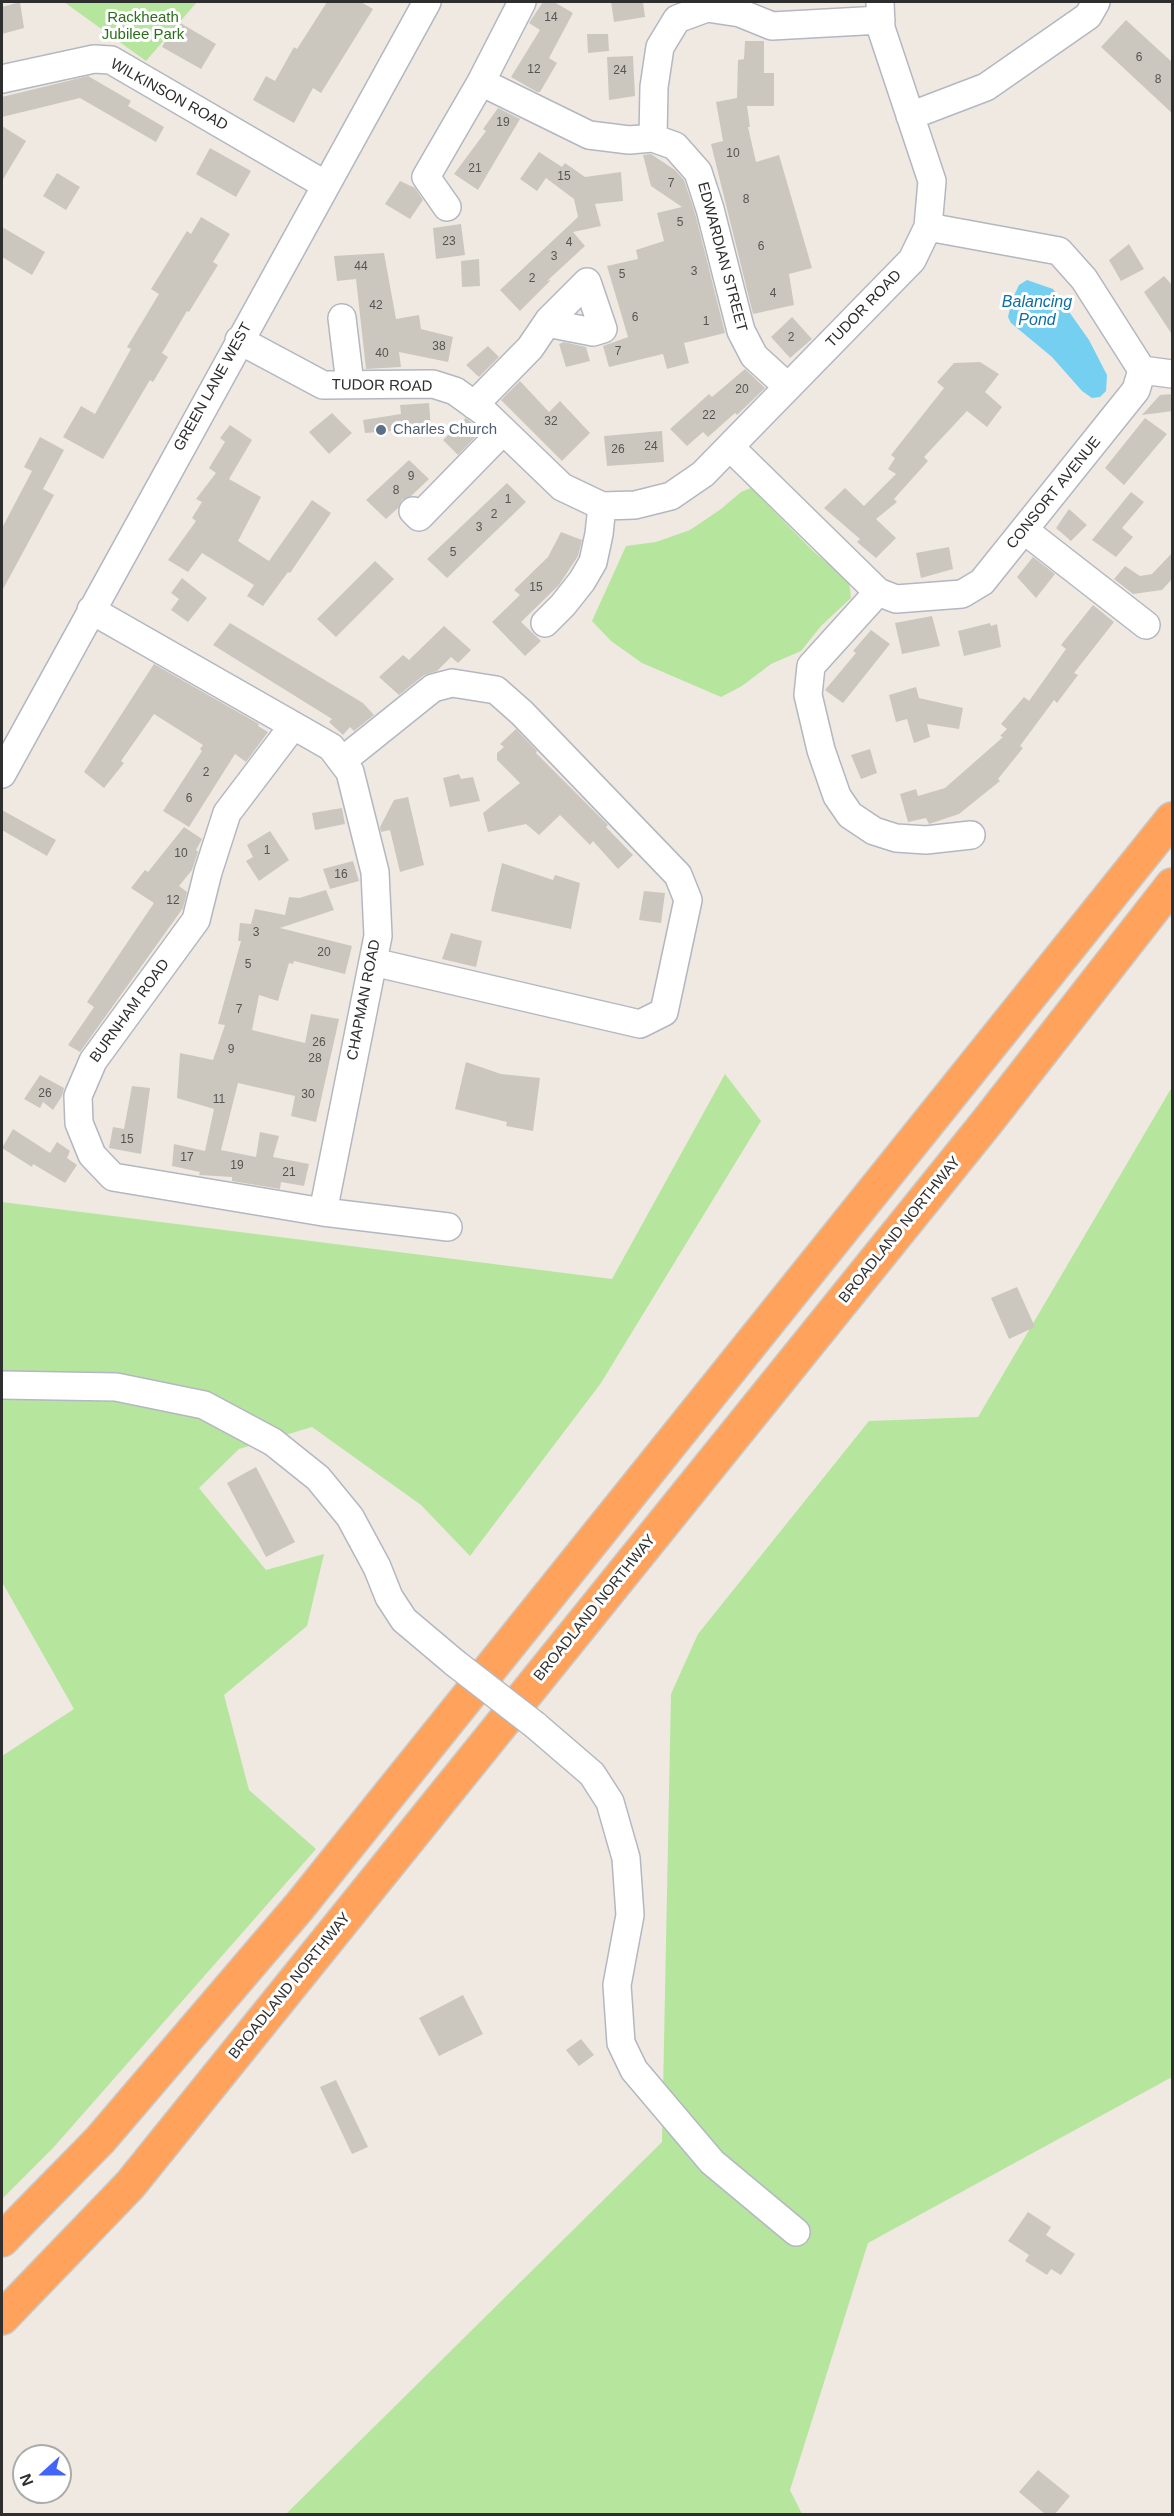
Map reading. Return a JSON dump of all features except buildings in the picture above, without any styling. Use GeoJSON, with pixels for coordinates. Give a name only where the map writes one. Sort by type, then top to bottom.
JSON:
{"type":"FeatureCollection","features":[{"type":"Feature","properties":{"kind":"highway"},"geometry":{"type":"LineString","coordinates":[[2,2240],[100,2140],[299,1907],[1173,819]]}},
{"type":"Feature","properties":{"kind":"highway","name":"BROADLAND NORTHWAY"},"geometry":{"type":"LineString","coordinates":[[2,2318],[130,2185],[987,1122],[1173,885]]}},
{"type":"Feature","properties":{"kind":"street","name":"GREEN LANE WEST"},"geometry":{"type":"LineString","coordinates":[[2,774],[324,184],[427,2]]}},
{"type":"Feature","properties":{"kind":"street"},"geometry":{"type":"LineString","coordinates":[[447,207],[426,177],[481,82],[522,2]]}},
{"type":"Feature","properties":{"kind":"street"},"geometry":{"type":"LineString","coordinates":[[910,116],[986,87],[1088,15],[1096,2]]}},
{"type":"Feature","properties":{"kind":"street"},"geometry":{"type":"LineString","coordinates":[[653,138],[654,87],[660,48],[677,19],[707,8],[740,13],[772,27],[880,11]]}},
{"type":"Feature","properties":{"kind":"street","name":"TUDOR ROAD"},"geometry":{"type":"LineString","coordinates":[[239,340],[323,385],[433,384],[454,391],[474,405],[562,487],[602,506],[636,505],[671,496],[703,474],[912,260],[928,227],[932,181],[881,28],[880,11]]}},
{"type":"Feature","properties":{"kind":"street","name":"WILKINSON ROAD"},"geometry":{"type":"LineString","coordinates":[[2,79],[94,59],[111,60],[324,184]]}},
{"type":"Feature","properties":{"kind":"street","name":"EDWARDIAN STREET"},"geometry":{"type":"LineString","coordinates":[[481,82],[589,135],[629,140],[653,138],[675,146],[698,172],[710,209],[741,331],[754,356],[788,387]]}},
{"type":"Feature","properties":{"kind":"street"},"geometry":{"type":"LineString","coordinates":[[928,227],[1059,251],[1084,279],[1142,370],[1173,374]]}},
{"type":"Feature","properties":{"kind":"street"},"geometry":{"type":"LineString","coordinates":[[342,318],[350,384]]}},
{"type":"Feature","properties":{"kind":"street"},"geometry":{"type":"LineString","coordinates":[[474,405],[530,348],[547,323]]}},
{"type":"Feature","properties":{"kind":"street","name":"CONSORT AVENUE"},"geometry":{"type":"LineString","coordinates":[[878,592],[896,599],[962,594],[982,582],[1136,390],[1142,370]]}},
{"type":"Feature","properties":{"kind":"street"},"geometry":{"type":"LineString","coordinates":[[413,511],[419,517],[503,431]]}},
{"type":"Feature","properties":{"kind":"street"},"geometry":{"type":"LineString","coordinates":[[730,447],[878,592],[811,666],[808,695],[821,750],[837,796],[850,815],[874,831],[896,838],[926,840],[971,835]]}},
{"type":"Feature","properties":{"kind":"street"},"geometry":{"type":"LineString","coordinates":[[545,623],[575,590],[593,562],[600,534],[602,506]]}},
{"type":"Feature","properties":{"kind":"street"},"geometry":{"type":"LineString","coordinates":[[1024,530],[1146,625]]}},
{"type":"Feature","properties":{"kind":"street","name":"CHAPMAN ROAD"},"geometry":{"type":"LineString","coordinates":[[91,610],[331,747],[350,771],[375,872],[378,936],[323,1212]]}},
{"type":"Feature","properties":{"kind":"street"},"geometry":{"type":"LineString","coordinates":[[342,761],[433,688],[452,683],[496,690],[522,713],[678,875],[688,900],[664,1012],[640,1024],[373,962]]}},
{"type":"Feature","properties":{"kind":"street","name":"BURNHAM ROAD"},"geometry":{"type":"LineString","coordinates":[[293,726],[226,813],[196,921],[93,1061],[78,1096],[79,1123],[92,1155],[113,1177],[323,1212],[448,1227]]}},
{"type":"Feature","properties":{"kind":"street"},"geometry":{"type":"LineString","coordinates":[[2,1385],[116,1387],[204,1405],[273,1442],[318,1478],[350,1517],[377,1567],[389,1598],[404,1620],[455,1663],[536,1725],[592,1774],[610,1802],[626,1858],[630,1915],[617,1985],[621,2043],[634,2070],[712,2162],[796,2232]]}},
{"type":"Feature","properties":{"kind":"green space","name":"Rackheath Jubilee Park"},"geometry":{"type":"Polygon","coordinates":[[[64,2],[197,2],[146,61],[64,2]]]}},
{"type":"Feature","properties":{"kind":"green space"},"geometry":{"type":"Polygon","coordinates":[[[751,488],[813,551],[849,581],[851,598],[821,626],[801,651],[771,664],[742,686],[721,697],[642,663],[611,641],[592,621],[626,546],[656,542],[690,530],[741,492],[751,488]]]}},
{"type":"Feature","properties":{"kind":"green space"},"geometry":{"type":"Polygon","coordinates":[[[725,1074],[761,1121],[601,1383],[470,1556],[421,1505],[312,1427],[239,1449],[199,1488],[266,1570],[324,1554],[307,1626],[224,1695],[249,1790],[316,1849],[53,2148],[2,2199],[2,1756],[74,1709],[2,1582],[2,1202],[612,1279],[725,1074]]]}},
{"type":"Feature","properties":{"kind":"green space"},"geometry":{"type":"Polygon","coordinates":[[[1172,1087],[1172,2077],[868,2243],[790,2490],[802,2514],[286,2514],[662,2142],[671,1694],[698,1634],[869,1421],[978,1417],[1172,1087]]]}},
{"type":"Feature","properties":{"kind":"water","name":"Balancing Pond"},"geometry":{"type":"Polygon","coordinates":[[[1027,280],[1053,289],[1089,340],[1107,375],[1106,391],[1100,397],[1092,398],[1082,391],[1052,357],[1011,323],[1008,317],[1012,300],[1019,285],[1027,280]]]}},
{"type":"Feature","properties":{"kind":"place","name":"Charles Church"},"geometry":{"type":"Point","coordinates":[381,430]}}]}
